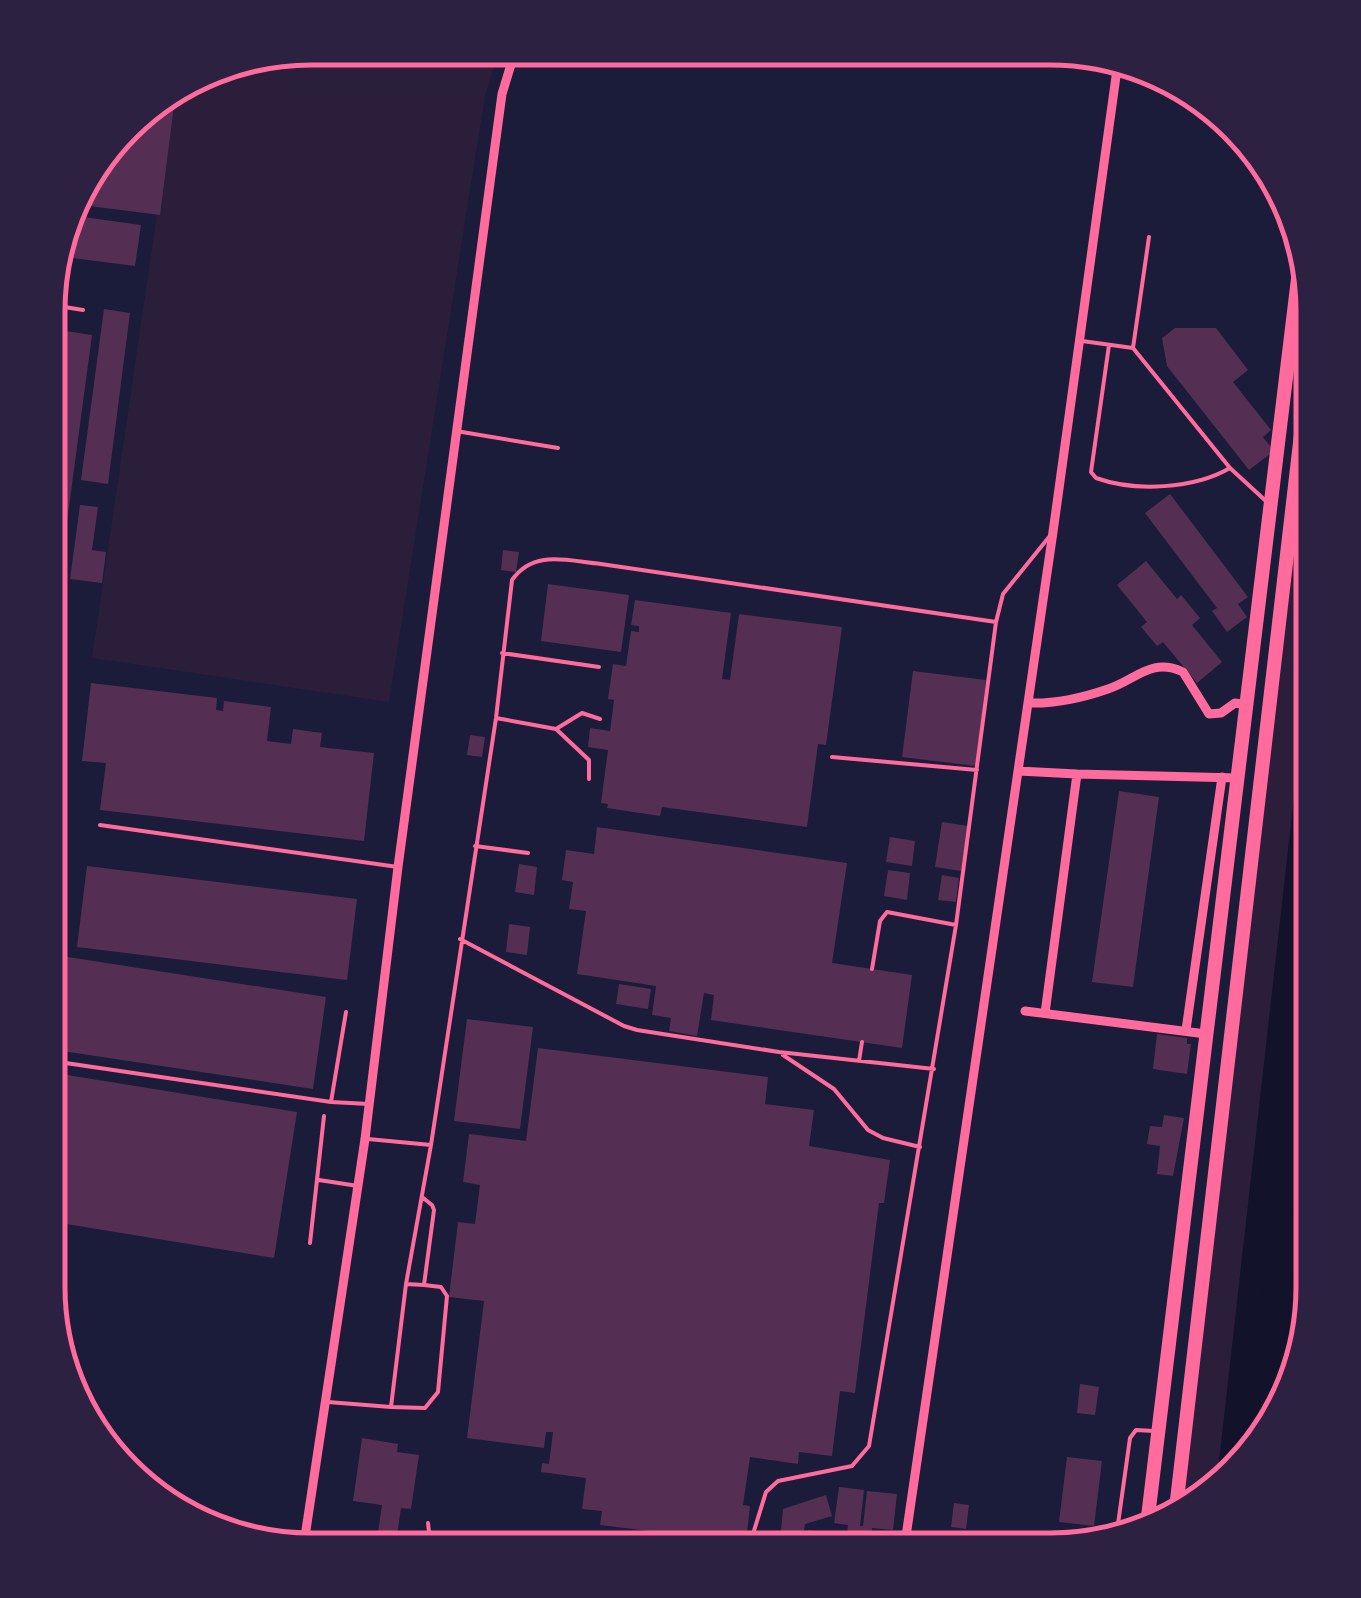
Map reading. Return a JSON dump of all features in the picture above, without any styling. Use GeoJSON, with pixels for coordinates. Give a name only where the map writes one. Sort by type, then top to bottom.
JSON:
{"type":"FeatureCollection","features":[{"type":"Feature","properties":{"kind":"main road"},"geometry":{"type":"LineString","coordinates":[[1149,1512],[1295,300]]}},
{"type":"Feature","properties":{"kind":"main road"},"geometry":{"type":"LineString","coordinates":[[1177,1497],[1296,469]]}},
{"type":"Feature","properties":{"kind":"street"},"geometry":{"type":"LineString","coordinates":[[306,1532],[366,1139],[456,431],[502,94],[511,66]]}},
{"type":"Feature","properties":{"kind":"street"},"geometry":{"type":"LineString","coordinates":[[907,1532],[1116,74]]}},
{"type":"Feature","properties":{"kind":"street"},"geometry":{"type":"LineString","coordinates":[[1028,703],[1086,696],[1114,687],[1149,667],[1164,665],[1183,672],[1209,714],[1221,713],[1235,703],[1247,705]]}},
{"type":"Feature","properties":{"kind":"street"},"geometry":{"type":"LineString","coordinates":[[1018,771],[1238,778]]}},
{"type":"Feature","properties":{"kind":"street"},"geometry":{"type":"LineString","coordinates":[[1045,1012],[1077,774]]}},
{"type":"Feature","properties":{"kind":"street"},"geometry":{"type":"LineString","coordinates":[[1186,1030],[1222,777]]}},
{"type":"Feature","properties":{"kind":"street"},"geometry":{"type":"LineString","coordinates":[[1024,1011],[1206,1034]]}},
{"type":"Feature","properties":{"kind":"lane"},"geometry":{"type":"LineString","coordinates":[[1133,348],[1148,236]]}},
{"type":"Feature","properties":{"kind":"lane"},"geometry":{"type":"LineString","coordinates":[[65,307],[83,310]]}},
{"type":"Feature","properties":{"kind":"lane"},"geometry":{"type":"LineString","coordinates":[[1079,341],[1133,348],[1230,468],[1270,504],[1291,506]]}},
{"type":"Feature","properties":{"kind":"lane"},"geometry":{"type":"LineString","coordinates":[[1108,345],[1091,472],[1096,478],[1135,486],[1188,483],[1230,468]]}},
{"type":"Feature","properties":{"kind":"lane"},"geometry":{"type":"LineString","coordinates":[[456,431],[558,448]]}},
{"type":"Feature","properties":{"kind":"lane"},"geometry":{"type":"LineString","coordinates":[[754,1532],[770,1486],[852,1466],[870,1446],[934,1069],[996,622],[1003,594],[1053,532]]}},
{"type":"Feature","properties":{"kind":"lane"},"geometry":{"type":"LineString","coordinates":[[391,1408],[406,1284],[496,718],[512,580],[522,567],[538,559],[601,564],[996,622]]}},
{"type":"Feature","properties":{"kind":"lane"},"geometry":{"type":"LineString","coordinates":[[502,654],[598,667]]}},
{"type":"Feature","properties":{"kind":"lane"},"geometry":{"type":"LineString","coordinates":[[556,729],[582,713],[600,719]]}},
{"type":"Feature","properties":{"kind":"lane"},"geometry":{"type":"LineString","coordinates":[[496,718],[556,729],[589,760],[589,779]]}},
{"type":"Feature","properties":{"kind":"lane"},"geometry":{"type":"LineString","coordinates":[[832,756],[977,770]]}},
{"type":"Feature","properties":{"kind":"lane"},"geometry":{"type":"LineString","coordinates":[[100,825],[398,866]]}},
{"type":"Feature","properties":{"kind":"lane"},"geometry":{"type":"LineString","coordinates":[[475,846],[528,852]]}},
{"type":"Feature","properties":{"kind":"lane"},"geometry":{"type":"LineString","coordinates":[[872,968],[880,921],[887,912],[956,925]]}},
{"type":"Feature","properties":{"kind":"lane"},"geometry":{"type":"LineString","coordinates":[[460,939],[624,1026],[779,1052],[934,1069]]}},
{"type":"Feature","properties":{"kind":"lane"},"geometry":{"type":"LineString","coordinates":[[332,1102],[346,1012]]}},
{"type":"Feature","properties":{"kind":"lane"},"geometry":{"type":"LineString","coordinates":[[859,1061],[862,1042]]}},
{"type":"Feature","properties":{"kind":"lane"},"geometry":{"type":"LineString","coordinates":[[779,1052],[834,1089],[868,1130],[920,1147]]}},
{"type":"Feature","properties":{"kind":"lane"},"geometry":{"type":"LineString","coordinates":[[65,1063],[332,1102],[370,1104]]}},
{"type":"Feature","properties":{"kind":"lane"},"geometry":{"type":"LineString","coordinates":[[310,1243],[324,1116]]}},
{"type":"Feature","properties":{"kind":"lane"},"geometry":{"type":"LineString","coordinates":[[366,1139],[431,1145]]}},
{"type":"Feature","properties":{"kind":"lane"},"geometry":{"type":"LineString","coordinates":[[318,1180],[358,1186]]}},
{"type":"Feature","properties":{"kind":"lane"},"geometry":{"type":"LineString","coordinates":[[422,1197],[434,1210],[424,1285]]}},
{"type":"Feature","properties":{"kind":"lane"},"geometry":{"type":"LineString","coordinates":[[328,1402],[425,1408],[438,1392],[446,1292],[441,1287],[406,1284]]}},
{"type":"Feature","properties":{"kind":"lane"},"geometry":{"type":"LineString","coordinates":[[1118,1524],[1130,1438],[1136,1430],[1184,1436]]}},
{"type":"Feature","properties":{"kind":"lane"},"geometry":{"type":"LineString","coordinates":[[428,1524],[429,1532]]}},
{"type":"Feature","properties":{"kind":"shaded area"},"geometry":{"type":"Polygon","coordinates":[[[295,66],[494,66],[485,96],[389,702],[92,658],[173,107],[202,90],[263,70],[295,66]]]}},
{"type":"Feature","properties":{"kind":"shaded area"},"geometry":{"type":"Polygon","coordinates":[[[1296,485],[1296,783],[1219,1466],[1185,1492],[1296,485]]]}},
{"type":"Feature","properties":{"kind":"shaded area"},"geometry":{"type":"Polygon","coordinates":[[[1296,785],[1295,1303],[1283,1366],[1271,1396],[1245,1437],[1219,1466],[1296,785]]]}},
{"type":"Feature","properties":{"kind":"building"},"geometry":{"type":"Polygon","coordinates":[[[174,106],[160,215],[89,206],[116,161],[174,106]]]}},
{"type":"Feature","properties":{"kind":"building"},"geometry":{"type":"Polygon","coordinates":[[[84,217],[141,225],[135,266],[71,258],[84,217]]]}},
{"type":"Feature","properties":{"kind":"building"},"geometry":{"type":"Polygon","coordinates":[[[104,309],[130,313],[108,484],[81,480],[104,309]]]}},
{"type":"Feature","properties":{"kind":"building"},"geometry":{"type":"Polygon","coordinates":[[[1175,328],[1216,328],[1248,370],[1233,382],[1271,430],[1263,437],[1274,451],[1249,470],[1167,366],[1162,338],[1175,328]]]}},
{"type":"Feature","properties":{"kind":"building"},"geometry":{"type":"Polygon","coordinates":[[[65,331],[92,335],[65,537],[65,331]]]}},
{"type":"Feature","properties":{"kind":"building"},"geometry":{"type":"Polygon","coordinates":[[[1170,494],[1248,597],[1238,604],[1247,617],[1227,632],[1212,611],[1217,608],[1145,513],[1170,494]]]}},
{"type":"Feature","properties":{"kind":"building"},"geometry":{"type":"Polygon","coordinates":[[[80,505],[98,507],[92,550],[106,552],[102,583],[70,579],[80,505]]]}},
{"type":"Feature","properties":{"kind":"building"},"geometry":{"type":"Polygon","coordinates":[[[503,550],[519,552],[516,572],[501,570],[503,550]]]}},
{"type":"Feature","properties":{"kind":"building"},"geometry":{"type":"Polygon","coordinates":[[[1146,561],[1177,599],[1181,595],[1200,618],[1192,625],[1222,662],[1197,683],[1163,642],[1157,646],[1141,627],[1147,622],[1117,585],[1146,561]]]}},
{"type":"Feature","properties":{"kind":"building"},"geometry":{"type":"Polygon","coordinates":[[[548,584],[629,595],[621,652],[541,641],[548,584]]]}},
{"type":"Feature","properties":{"kind":"building"},"geometry":{"type":"Polygon","coordinates":[[[635,600],[731,613],[722,679],[730,680],[739,614],[842,627],[826,745],[818,744],[807,827],[662,807],[660,816],[607,808],[608,804],[601,803],[608,750],[588,747],[590,728],[610,731],[614,700],[608,699],[613,664],[626,666],[631,631],[639,632],[639,626],[631,625],[635,600]]]}},
{"type":"Feature","properties":{"kind":"building"},"geometry":{"type":"Polygon","coordinates":[[[913,671],[986,680],[976,766],[902,757],[913,671]]]}},
{"type":"Feature","properties":{"kind":"building"},"geometry":{"type":"Polygon","coordinates":[[[91,683],[217,698],[216,710],[223,711],[224,701],[271,707],[267,741],[291,744],[293,729],[322,733],[320,747],[374,753],[364,841],[100,810],[106,763],[82,761],[91,683]]]}},
{"type":"Feature","properties":{"kind":"building"},"geometry":{"type":"Polygon","coordinates":[[[470,735],[485,737],[482,757],[467,755],[470,735]]]}},
{"type":"Feature","properties":{"kind":"building"},"geometry":{"type":"Polygon","coordinates":[[[1119,791],[1159,797],[1133,987],[1092,982],[1119,791]]]}},
{"type":"Feature","properties":{"kind":"building"},"geometry":{"type":"Polygon","coordinates":[[[942,822],[968,826],[961,871],[935,867],[942,822]]]}},
{"type":"Feature","properties":{"kind":"building"},"geometry":{"type":"Polygon","coordinates":[[[597,827],[847,863],[832,963],[912,975],[902,1048],[711,1020],[714,995],[704,993],[697,1036],[669,1031],[671,1018],[652,1015],[656,986],[577,974],[586,911],[569,909],[573,882],[562,880],[566,850],[594,854],[597,827]]]}},
{"type":"Feature","properties":{"kind":"building"},"geometry":{"type":"Polygon","coordinates":[[[890,837],[915,841],[912,866],[886,862],[890,837]]]}},
{"type":"Feature","properties":{"kind":"building"},"geometry":{"type":"Polygon","coordinates":[[[519,864],[537,867],[534,895],[515,892],[519,864]]]}},
{"type":"Feature","properties":{"kind":"building"},"geometry":{"type":"Polygon","coordinates":[[[87,866],[357,899],[347,980],[77,947],[87,866]]]}},
{"type":"Feature","properties":{"kind":"building"},"geometry":{"type":"Polygon","coordinates":[[[888,870],[910,873],[907,900],[884,896],[888,870]]]}},
{"type":"Feature","properties":{"kind":"building"},"geometry":{"type":"Polygon","coordinates":[[[942,875],[959,878],[956,902],[938,900],[942,875]]]}},
{"type":"Feature","properties":{"kind":"building"},"geometry":{"type":"Polygon","coordinates":[[[509,924],[530,927],[527,955],[506,952],[509,924]]]}},
{"type":"Feature","properties":{"kind":"building"},"geometry":{"type":"Polygon","coordinates":[[[65,957],[326,997],[313,1089],[65,1051],[65,957]]]}},
{"type":"Feature","properties":{"kind":"building"},"geometry":{"type":"Polygon","coordinates":[[[619,984],[651,989],[648,1009],[616,1004],[619,984]]]}},
{"type":"Feature","properties":{"kind":"building"},"geometry":{"type":"Polygon","coordinates":[[[467,1019],[533,1027],[520,1129],[454,1121],[467,1019]]]}},
{"type":"Feature","properties":{"kind":"building"},"geometry":{"type":"Polygon","coordinates":[[[1157,1034],[1187,1038],[1187,1044],[1191,1044],[1187,1074],[1153,1069],[1157,1034]]]}},
{"type":"Feature","properties":{"kind":"building"},"geometry":{"type":"Polygon","coordinates":[[[538,1048],[768,1077],[765,1104],[814,1110],[809,1146],[890,1160],[884,1203],[879,1203],[855,1393],[840,1391],[832,1456],[799,1452],[798,1464],[750,1457],[743,1505],[750,1506],[747,1532],[657,1532],[600,1525],[602,1511],[582,1509],[586,1478],[541,1472],[542,1463],[549,1464],[553,1432],[546,1432],[544,1448],[467,1438],[484,1301],[449,1297],[458,1222],[475,1224],[480,1185],[463,1182],[469,1134],[526,1141],[538,1048]]]}},
{"type":"Feature","properties":{"kind":"building"},"geometry":{"type":"Polygon","coordinates":[[[65,1075],[297,1112],[274,1258],[65,1224],[65,1075]]]}},
{"type":"Feature","properties":{"kind":"building"},"geometry":{"type":"Polygon","coordinates":[[[1164,1115],[1184,1118],[1173,1176],[1157,1174],[1160,1146],[1147,1144],[1150,1126],[1162,1127],[1164,1115]]]}},
{"type":"Feature","properties":{"kind":"building"},"geometry":{"type":"Polygon","coordinates":[[[1080,1384],[1099,1387],[1095,1415],[1077,1413],[1080,1384]]]}},
{"type":"Feature","properties":{"kind":"building"},"geometry":{"type":"Polygon","coordinates":[[[362,1438],[398,1444],[397,1452],[419,1455],[411,1509],[401,1508],[397,1532],[378,1532],[382,1505],[353,1501],[362,1438]]]}},
{"type":"Feature","properties":{"kind":"building"},"geometry":{"type":"Polygon","coordinates":[[[1067,1457],[1102,1461],[1094,1526],[1059,1522],[1067,1457]]]}},
{"type":"Feature","properties":{"kind":"building"},"geometry":{"type":"Polygon","coordinates":[[[839,1487],[864,1490],[860,1526],[867,1491],[897,1494],[893,1530],[847,1532],[848,1525],[834,1523],[839,1487]]]}},
{"type":"Feature","properties":{"kind":"building"},"geometry":{"type":"Polygon","coordinates":[[[826,1495],[832,1516],[805,1524],[804,1532],[781,1532],[783,1509],[826,1495]]]}},
{"type":"Feature","properties":{"kind":"building"},"geometry":{"type":"Polygon","coordinates":[[[954,1503],[969,1505],[966,1529],[951,1527],[954,1503]]]}},
{"type":"Feature","properties":{"kind":"waterway"},"geometry":{"type":"LineString","coordinates":[[1265,1406],[1285,1222]]}}]}
